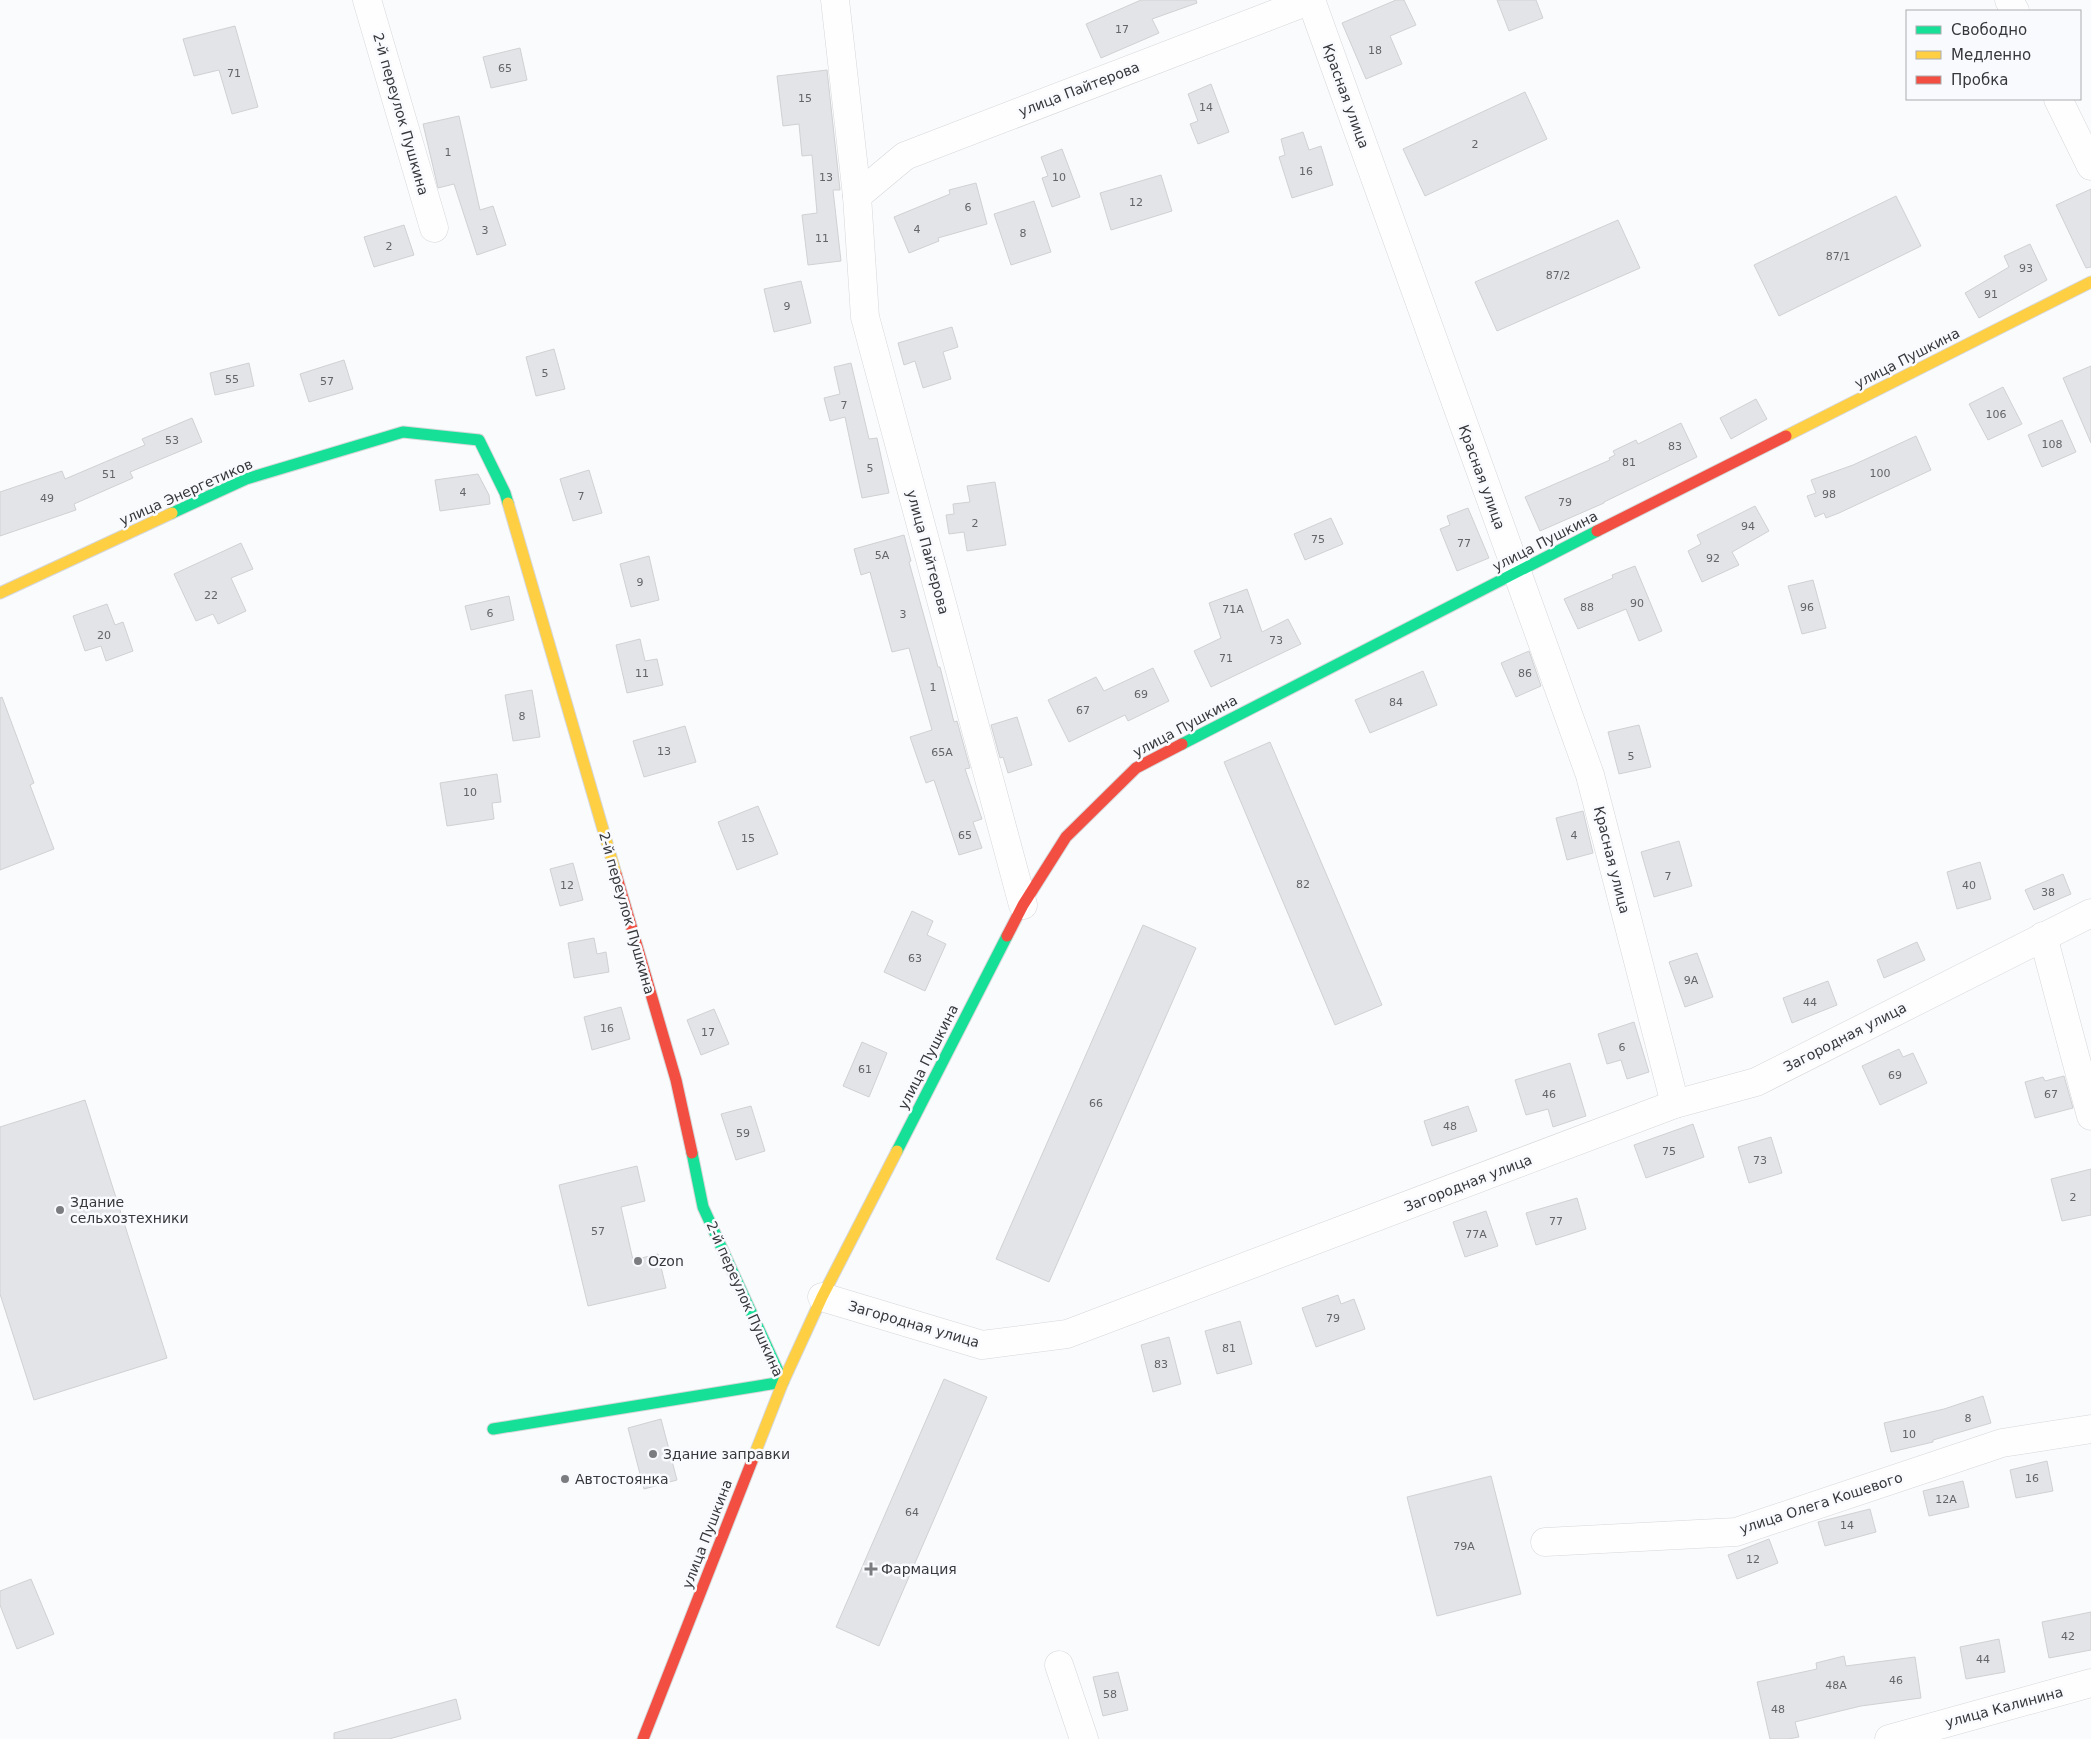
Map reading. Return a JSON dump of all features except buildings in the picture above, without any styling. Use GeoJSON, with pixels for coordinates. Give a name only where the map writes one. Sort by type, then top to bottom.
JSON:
{"type":"FeatureCollection","features":[{"type":"Feature","properties":{"kind":"main road","name":"улица Пушкина"},"geometry":{"type":"LineString","coordinates":[[643,1739],[783,1382],[822,1297],[1023,905],[1066,837],[1136,768],[1516,572],[2091,282]]}},
{"type":"Feature","properties":{"kind":"main road","name":"улица Энергетиков"},"geometry":{"type":"LineString","coordinates":[[0,593],[246,479],[403,432],[479,440]]}},
{"type":"Feature","properties":{"kind":"main road","name":"2-й переулок Пушкина"},"geometry":{"type":"LineString","coordinates":[[479,440],[506,493],[676,1080],[703,1208],[783,1382]]}},
{"type":"Feature","properties":{"kind":"main road"},"geometry":{"type":"LineString","coordinates":[[493,1429],[783,1382]]}},
{"type":"Feature","properties":{"kind":"street","name":"2-й переулок Пушкина"},"geometry":{"type":"LineString","coordinates":[[368,0],[434,228]]}},
{"type":"Feature","properties":{"kind":"street","name":"улица Пайтерова"},"geometry":{"type":"LineString","coordinates":[[835,0],[857,196],[865,317],[1023,905]]}},
{"type":"Feature","properties":{"kind":"street","name":"улица Пайтерова"},"geometry":{"type":"LineString","coordinates":[[857,196],[905,156],[1311,0]]}},
{"type":"Feature","properties":{"kind":"street","name":"Красная улица"},"geometry":{"type":"LineString","coordinates":[[1311,0],[1590,775],[1675,1104]]}},
{"type":"Feature","properties":{"kind":"street"},"geometry":{"type":"LineString","coordinates":[[2058,100],[2091,166]]}},
{"type":"Feature","properties":{"kind":"street","name":"Загородная улица"},"geometry":{"type":"LineString","coordinates":[[822,1297],[982,1345],[1067,1334],[1675,1104],[1756,1082],[2091,913]]}},
{"type":"Feature","properties":{"kind":"street"},"geometry":{"type":"LineString","coordinates":[[2043,936],[2091,1116]]}},
{"type":"Feature","properties":{"kind":"street","name":"улица Олега Кошевого"},"geometry":{"type":"LineString","coordinates":[[1545,1542],[1736,1532],[2002,1443],[2091,1429]]}},
{"type":"Feature","properties":{"kind":"street"},"geometry":{"type":"LineString","coordinates":[[1058,1665],[1084,1739]]}},
{"type":"Feature","properties":{"kind":"street","name":"улица Калинина"},"geometry":{"type":"LineString","coordinates":[[1889,1739],[2091,1684]]}},
{"type":"Feature","properties":{"kind":"traffic: fast"},"geometry":{"type":"LineString","coordinates":[[172,513],[246,479],[403,432],[479,440],[508,503]]}},
{"type":"Feature","properties":{"kind":"traffic: fast"},"geometry":{"type":"LineString","coordinates":[[1182,744],[1597,531]]}},
{"type":"Feature","properties":{"kind":"traffic: fast"},"geometry":{"type":"LineString","coordinates":[[897,1151],[1007,936]]}},
{"type":"Feature","properties":{"kind":"traffic: fast"},"geometry":{"type":"LineString","coordinates":[[493,1429],[783,1382],[703,1207],[692,1153]]}},
{"type":"Feature","properties":{"kind":"traffic: slow"},"geometry":{"type":"LineString","coordinates":[[1786,436],[2091,282]]}},
{"type":"Feature","properties":{"kind":"traffic: slow"},"geometry":{"type":"LineString","coordinates":[[508,503],[616,874]]}},
{"type":"Feature","properties":{"kind":"traffic: slow"},"geometry":{"type":"LineString","coordinates":[[0,593],[172,513]]}},
{"type":"Feature","properties":{"kind":"traffic: slow"},"geometry":{"type":"LineString","coordinates":[[752,1461],[783,1382],[822,1297],[897,1151]]}},
{"type":"Feature","properties":{"kind":"traffic: jam"},"geometry":{"type":"LineString","coordinates":[[1597,531],[1786,436]]}},
{"type":"Feature","properties":{"kind":"traffic: jam"},"geometry":{"type":"LineString","coordinates":[[1007,936],[1023,905],[1066,837],[1136,768],[1182,744]]}},
{"type":"Feature","properties":{"kind":"traffic: jam"},"geometry":{"type":"LineString","coordinates":[[616,874],[676,1080],[692,1153]]}},
{"type":"Feature","properties":{"kind":"traffic: jam"},"geometry":{"type":"LineString","coordinates":[[643,1739],[752,1461]]}},
{"type":"Feature","properties":{"kind":"place","name":"Здание сельхозтехники"},"geometry":{"type":"Point","coordinates":[60,1210]}},
{"type":"Feature","properties":{"kind":"place","name":"Ozon"},"geometry":{"type":"Point","coordinates":[638,1261]}},
{"type":"Feature","properties":{"kind":"place","name":"Здание заправки"},"geometry":{"type":"Point","coordinates":[653,1454]}},
{"type":"Feature","properties":{"kind":"place","name":"Автостоянка"},"geometry":{"type":"Point","coordinates":[565,1479]}},
{"type":"Feature","properties":{"kind":"place","name":"Фармация"},"geometry":{"type":"Point","coordinates":[871,1569]}}]}
